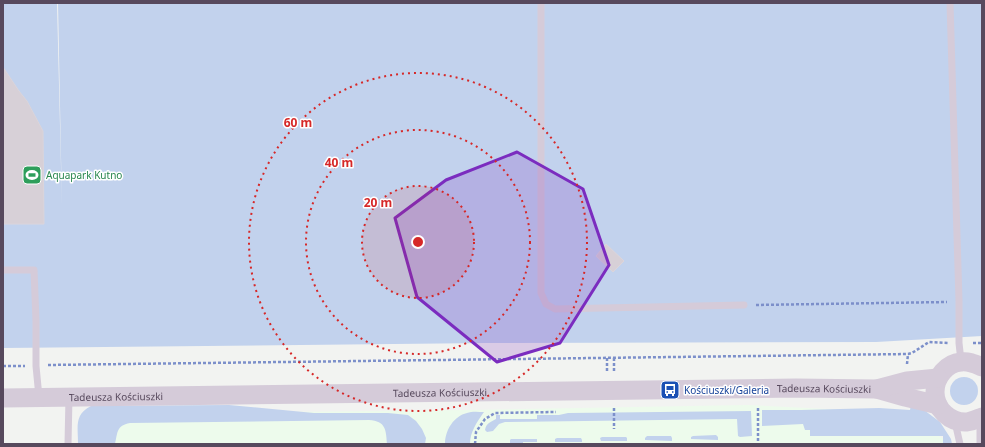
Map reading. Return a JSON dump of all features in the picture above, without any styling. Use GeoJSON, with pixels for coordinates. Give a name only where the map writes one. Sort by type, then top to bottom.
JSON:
{"type":"FeatureCollection","features":[{"type":"Feature","properties":{"kind":"street"},"geometry":{"type":"LineString","coordinates":[[982,367],[972,362],[952,364],[944,370],[938,378],[935,392],[938,405],[942,411],[954,420],[968,422],[982,417]]}},
{"type":"Feature","properties":{"kind":"street","name":"Tadeusza Kościuszki"},"geometry":{"type":"LineString","coordinates":[[877,389],[907,381],[938,378]]}},
{"type":"Feature","properties":{"kind":"street","name":"Tadeusza Kościuszki"},"geometry":{"type":"LineString","coordinates":[[3,398],[796,388],[877,389],[938,405]]}},
{"type":"Feature","properties":{"kind":"lane"},"geometry":{"type":"LineString","coordinates":[[541,3],[541,294],[546,304],[555,309],[744,305]]}},
{"type":"Feature","properties":{"kind":"lane"},"geometry":{"type":"LineString","coordinates":[[950,3],[959,343],[961,362]]}},
{"type":"Feature","properties":{"kind":"lane"},"geometry":{"type":"LineString","coordinates":[[3,270],[34,270],[36,366],[40,397]]}},
{"type":"Feature","properties":{"kind":"lane"},"geometry":{"type":"LineString","coordinates":[[68,444],[69,397]]}},
{"type":"Feature","properties":{"kind":"lane"},"geometry":{"type":"LineString","coordinates":[[980,444],[980,427],[982,417]]}},
{"type":"Feature","properties":{"kind":"lane"},"geometry":{"type":"LineString","coordinates":[[954,420],[960,444]]}},
{"type":"Feature","properties":{"kind":"path"},"geometry":{"type":"LineString","coordinates":[[744,305],[959,301]]}},
{"type":"Feature","properties":{"kind":"path"},"geometry":{"type":"LineString","coordinates":[[3,366],[908,354],[929,342],[982,343]]}},
{"type":"Feature","properties":{"kind":"path"},"geometry":{"type":"LineString","coordinates":[[758,408],[758,444]]}},
{"type":"Feature","properties":{"kind":"highlighted area"},"geometry":{"type":"Polygon","coordinates":[[[517,152],[583,189],[609,265],[560,343],[497,362],[417,297],[395,218],[446,180],[517,152]]]}},
{"type":"Feature","properties":{"kind":"shaded area"},"geometry":{"type":"Polygon","coordinates":[[[3,3],[57,3],[62,208],[58,3],[982,3],[982,336],[876,342],[487,343],[3,348],[3,3]]]}},
{"type":"Feature","properties":{"kind":"shaded area"},"geometry":{"type":"Polygon","coordinates":[[[964,377],[974,381],[978,391],[974,401],[964,405],[954,401],[950,391],[954,381],[964,377]]]}},
{"type":"Feature","properties":{"kind":"shaded area"},"geometry":{"type":"Polygon","coordinates":[[[229,405],[314,413],[388,413],[408,415],[416,421],[422,429],[426,438],[425,444],[387,444],[386,434],[382,424],[369,420],[130,423],[125,424],[118,430],[115,444],[78,444],[79,417],[91,406],[229,405]]]}},
{"type":"Feature","properties":{"kind":"shaded area"},"geometry":{"type":"Polygon","coordinates":[[[747,405],[908,413],[932,432],[944,439],[944,444],[80,444],[80,414],[466,410],[747,405]]]}},
{"type":"Feature","properties":{"kind":"shaded area"},"geometry":{"type":"Polygon","coordinates":[[[911,405],[920,407],[940,422],[951,439],[952,444],[943,444],[943,436],[810,436],[810,430],[805,430],[803,424],[762,426],[762,410],[879,408],[910,410],[911,405]]]}},
{"type":"Feature","properties":{"kind":"shaded area"},"geometry":{"type":"Polygon","coordinates":[[[751,411],[752,436],[740,437],[738,436],[737,419],[505,422],[499,424],[493,431],[487,432],[485,430],[488,424],[496,419],[496,415],[500,415],[500,419],[537,419],[537,415],[559,415],[568,413],[751,411]]]}},
{"type":"Feature","properties":{"kind":"shaded area"},"geometry":{"type":"Polygon","coordinates":[[[469,412],[484,412],[476,423],[470,444],[445,444],[445,439],[454,420],[469,412]]]}},
{"type":"Feature","properties":{"kind":"shaded area"},"geometry":{"type":"Polygon","coordinates":[[[716,435],[718,440],[691,439],[693,436],[716,435]]]}},
{"type":"Feature","properties":{"kind":"shaded area"},"geometry":{"type":"Polygon","coordinates":[[[647,436],[671,436],[672,441],[645,440],[647,436]]]}},
{"type":"Feature","properties":{"kind":"shaded area"},"geometry":{"type":"Polygon","coordinates":[[[626,437],[627,441],[601,441],[600,438],[626,437]]]}},
{"type":"Feature","properties":{"kind":"shaded area"},"geometry":{"type":"Polygon","coordinates":[[[581,438],[582,442],[555,442],[555,439],[581,438]]]}},
{"type":"Feature","properties":{"kind":"shaded area"},"geometry":{"type":"Polygon","coordinates":[[[511,439],[537,439],[537,442],[510,444],[511,439]]]}},
{"type":"Feature","properties":{"kind":"building","name":"Aquapark Kutno"},"geometry":{"type":"Polygon","coordinates":[[[3,67],[27,101],[43,131],[44,224],[3,224],[3,67]]]}},
{"type":"Feature","properties":{"kind":"building"},"geometry":{"type":"Polygon","coordinates":[[[606,244],[624,261],[613,272],[596,256],[606,244]]]}},
{"type":"Feature","properties":{"kind":"place","name":"Aquapark Kutno"},"geometry":{"type":"Point","coordinates":[32,175]}},
{"type":"Feature","properties":{"kind":"place","name":"Kościuszki/Galeria"},"geometry":{"type":"Point","coordinates":[670,390]}}]}
